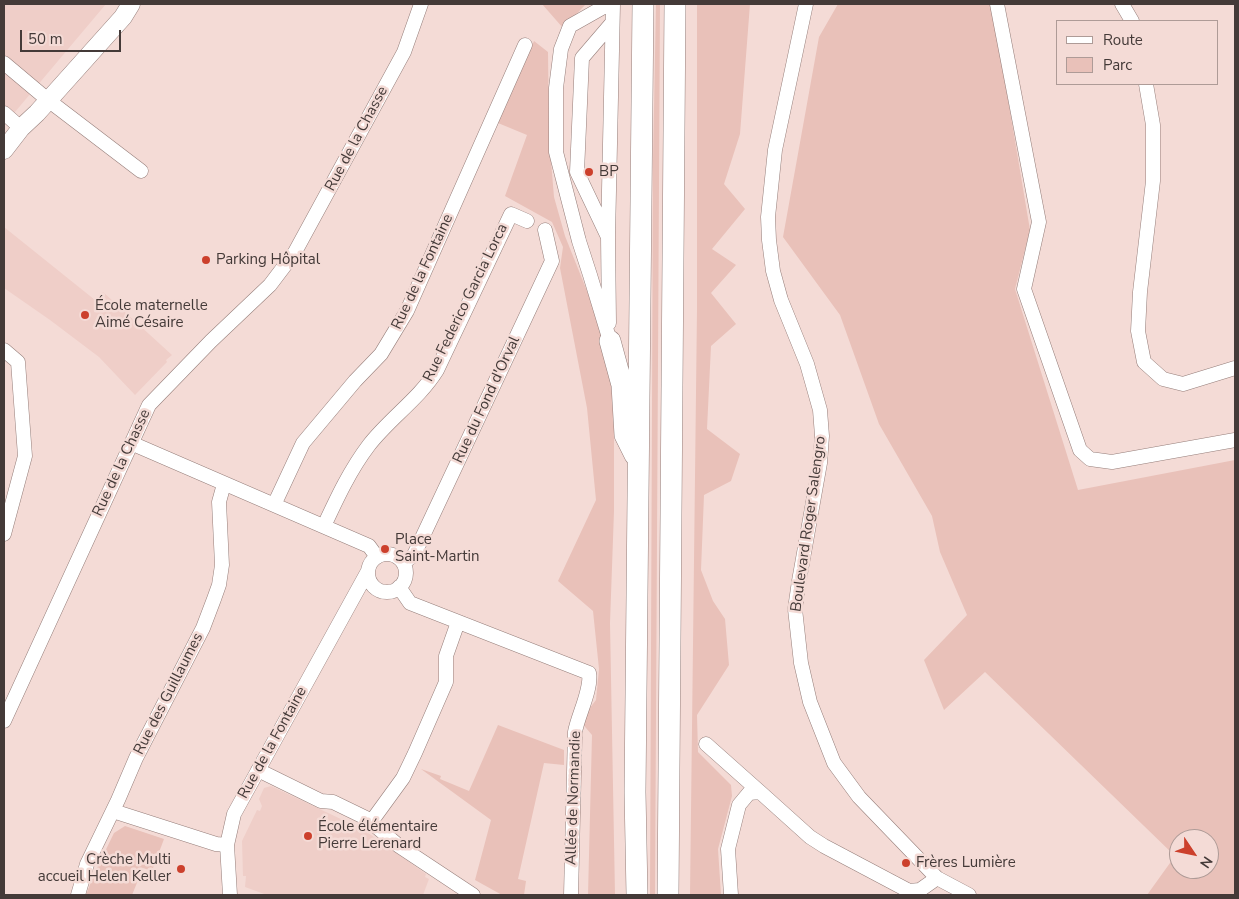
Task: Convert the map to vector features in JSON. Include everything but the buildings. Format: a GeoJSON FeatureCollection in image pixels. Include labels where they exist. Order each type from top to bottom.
{"type":"FeatureCollection","features":[{"type":"Feature","properties":{"kind":"highway"},"geometry":{"type":"LineString","coordinates":[[637,895],[635,792],[643,4]]}},
{"type":"Feature","properties":{"kind":"highway"},"geometry":{"type":"LineString","coordinates":[[668,895],[675,4]]}},
{"type":"Feature","properties":{"kind":"highway"},"geometry":{"type":"LineString","coordinates":[[610,342],[622,385],[625,435],[639,464]]}},
{"type":"Feature","properties":{"kind":"main road"},"geometry":{"type":"LineString","coordinates":[[4,150],[20,128],[37,113],[122,17],[131,4]]}},
{"type":"Feature","properties":{"kind":"street","name":"Rue de la Chasse"},"geometry":{"type":"LineString","coordinates":[[4,721],[149,404],[211,341],[270,286],[295,252],[404,52],[421,4]]}},
{"type":"Feature","properties":{"kind":"street"},"geometry":{"type":"LineString","coordinates":[[609,4],[570,26],[561,49],[556,88],[556,152],[578,241],[610,342]]}},
{"type":"Feature","properties":{"kind":"street"},"geometry":{"type":"LineString","coordinates":[[610,342],[608,237],[613,4]]}},
{"type":"Feature","properties":{"kind":"street","name":"Boulevard Roger Salengro"},"geometry":{"type":"LineString","coordinates":[[806,4],[774,157],[768,217],[772,271],[781,300],[810,372],[820,410],[822,436],[820,463],[798,581],[795,609],[801,663],[810,702],[834,763],[859,797],[937,878],[969,895]]}},
{"type":"Feature","properties":{"kind":"street","name":"Boulevard Roger Salengro"},"geometry":{"type":"LineString","coordinates":[[774,157],[782,154],[813,4]]}},
{"type":"Feature","properties":{"kind":"street"},"geometry":{"type":"LineString","coordinates":[[997,4],[1039,222],[1024,289],[1080,450],[1090,459],[1112,462],[1235,440]]}},
{"type":"Feature","properties":{"kind":"street"},"geometry":{"type":"LineString","coordinates":[[1122,4],[1131,20]]}},
{"type":"Feature","properties":{"kind":"street"},"geometry":{"type":"LineString","coordinates":[[608,237],[577,172],[582,58],[612,23]]}},
{"type":"Feature","properties":{"kind":"street","name":"Rue de la Fontaine"},"geometry":{"type":"LineString","coordinates":[[274,505],[303,443],[354,382],[381,354],[407,311],[526,45]]}},
{"type":"Feature","properties":{"kind":"street"},"geometry":{"type":"LineString","coordinates":[[5,67],[141,172]]}},
{"type":"Feature","properties":{"kind":"street"},"geometry":{"type":"LineString","coordinates":[[1146,85],[1153,124],[1153,171],[1148,234],[1140,292],[1138,331],[1144,362],[1163,379],[1183,384],[1235,368]]}},
{"type":"Feature","properties":{"kind":"street"},"geometry":{"type":"LineString","coordinates":[[4,113],[20,128]]}},
{"type":"Feature","properties":{"kind":"street","name":"Rue Federico Garcia Lorca"},"geometry":{"type":"LineString","coordinates":[[324,526],[339,492],[369,445],[418,395],[437,370],[511,214],[527,221]]}},
{"type":"Feature","properties":{"kind":"street","name":"Rue du Fond d'Orval"},"geometry":{"type":"LineString","coordinates":[[403,562],[414,555],[552,261],[545,230]]}},
{"type":"Feature","properties":{"kind":"street"},"geometry":{"type":"LineString","coordinates":[[4,350],[18,362],[25,456],[4,534]]}},
{"type":"Feature","properties":{"kind":"street"},"geometry":{"type":"LineString","coordinates":[[131,443],[369,546],[377,557]]}},
{"type":"Feature","properties":{"kind":"street","name":"Rue des Guillaumes"},"geometry":{"type":"LineString","coordinates":[[78,895],[87,864],[136,758],[203,628],[220,585],[222,565],[219,502],[224,484]]}},
{"type":"Feature","properties":{"kind":"street"},"geometry":{"type":"LineString","coordinates":[[383,554],[392,554],[403,562],[405,576],[399,587],[390,591],[376,588],[370,578],[371,563],[377,557],[383,554]]}},
{"type":"Feature","properties":{"kind":"street","name":"Rue de la Fontaine"},"geometry":{"type":"LineString","coordinates":[[230,895],[228,845],[234,814],[351,599],[370,578]]}},
{"type":"Feature","properties":{"kind":"street"},"geometry":{"type":"LineString","coordinates":[[371,822],[403,778],[446,682],[446,656],[458,622],[410,603],[399,587]]}},
{"type":"Feature","properties":{"kind":"street","name":"Allée de Normandie"},"geometry":{"type":"LineString","coordinates":[[458,622],[589,673],[590,680],[575,732],[571,895]]}},
{"type":"Feature","properties":{"kind":"street"},"geometry":{"type":"LineString","coordinates":[[706,744],[810,837],[824,846],[909,891],[920,890],[937,878]]}},
{"type":"Feature","properties":{"kind":"street"},"geometry":{"type":"LineString","coordinates":[[258,770],[321,801],[334,802],[371,822],[399,846],[473,895]]}},
{"type":"Feature","properties":{"kind":"street"},"geometry":{"type":"LineString","coordinates":[[731,895],[728,849],[739,805],[749,793],[760,792]]}},
{"type":"Feature","properties":{"kind":"street"},"geometry":{"type":"LineString","coordinates":[[113,811],[216,844],[228,845]]}},
{"type":"Feature","properties":{"kind":"shaded area"},"geometry":{"type":"Polygon","coordinates":[[[4,4],[106,4],[4,125],[4,4]]]}},
{"type":"Feature","properties":{"kind":"shaded area","name":"École maternelle Aimé Césaire"},"geometry":{"type":"Polygon","coordinates":[[[4,227],[95,300],[103,292],[172,355],[135,395],[99,357],[4,288],[4,227]]]}},
{"type":"Feature","properties":{"kind":"shaded area","name":"École élémentaire Pierre Lerenard"},"geometry":{"type":"Polygon","coordinates":[[[271,786],[364,830],[426,874],[425,877],[429,879],[423,895],[267,895],[245,887],[246,876],[243,876],[242,841],[257,810],[260,811],[262,806],[259,799],[264,788],[271,786]]]}},
{"type":"Feature","properties":{"kind":"green space"},"geometry":{"type":"Polygon","coordinates":[[[542,4],[586,4],[563,28],[542,4]]]}},
{"type":"Feature","properties":{"kind":"green space"},"geometry":{"type":"Polygon","coordinates":[[[656,4],[660,4],[655,895],[650,895],[653,162],[656,4]]]}},
{"type":"Feature","properties":{"kind":"green space"},"geometry":{"type":"Polygon","coordinates":[[[697,4],[750,4],[740,134],[724,184],[745,209],[712,249],[736,265],[711,293],[736,324],[711,346],[707,429],[740,454],[731,481],[704,495],[701,570],[713,601],[725,619],[729,665],[697,715],[698,752],[731,785],[732,796],[718,849],[721,895],[690,895],[697,309],[697,4]]]}},
{"type":"Feature","properties":{"kind":"green space"},"geometry":{"type":"Polygon","coordinates":[[[838,4],[992,4],[1030,230],[1015,289],[1078,490],[1235,460],[1235,895],[1147,895],[1169,864],[1169,879],[1219,879],[1219,829],[1169,829],[1169,850],[985,672],[944,710],[924,660],[967,615],[940,552],[932,516],[879,424],[840,315],[783,237],[819,37],[838,4]]]}},
{"type":"Feature","properties":{"kind":"green space"},"geometry":{"type":"Polygon","coordinates":[[[534,41],[548,52],[549,137],[554,197],[565,236],[607,341],[614,384],[614,511],[610,623],[615,895],[588,895],[592,735],[580,721],[596,700],[599,669],[593,611],[558,581],[596,500],[587,408],[560,268],[563,247],[552,222],[505,196],[527,135],[498,123],[534,41]]]}},
{"type":"Feature","properties":{"kind":"green space"},"geometry":{"type":"Polygon","coordinates":[[[498,725],[564,750],[564,765],[544,763],[518,879],[526,881],[524,895],[502,895],[475,880],[491,820],[421,769],[441,776],[440,779],[469,791],[498,725]]]}},
{"type":"Feature","properties":{"kind":"green space"},"geometry":{"type":"Polygon","coordinates":[[[125,826],[164,839],[152,871],[143,868],[132,895],[86,895],[114,833],[125,826]]]}},
{"type":"Feature","properties":{"kind":"place","name":"BP"},"geometry":{"type":"Point","coordinates":[589,172]}},
{"type":"Feature","properties":{"kind":"place","name":"Parking Hôpital"},"geometry":{"type":"Point","coordinates":[206,260]}},
{"type":"Feature","properties":{"kind":"place","name":"École maternelle Aimé Césaire"},"geometry":{"type":"Point","coordinates":[85,315]}},
{"type":"Feature","properties":{"kind":"place","name":"Place Saint-Martin"},"geometry":{"type":"Point","coordinates":[385,549]}},
{"type":"Feature","properties":{"kind":"place","name":"École élémentaire Pierre Lerenard"},"geometry":{"type":"Point","coordinates":[308,836]}},
{"type":"Feature","properties":{"kind":"place","name":"Frères Lumière"},"geometry":{"type":"Point","coordinates":[906,863]}},
{"type":"Feature","properties":{"kind":"place","name":"Crèche Multi accueil Helen Keller"},"geometry":{"type":"Point","coordinates":[181,869]}}]}
